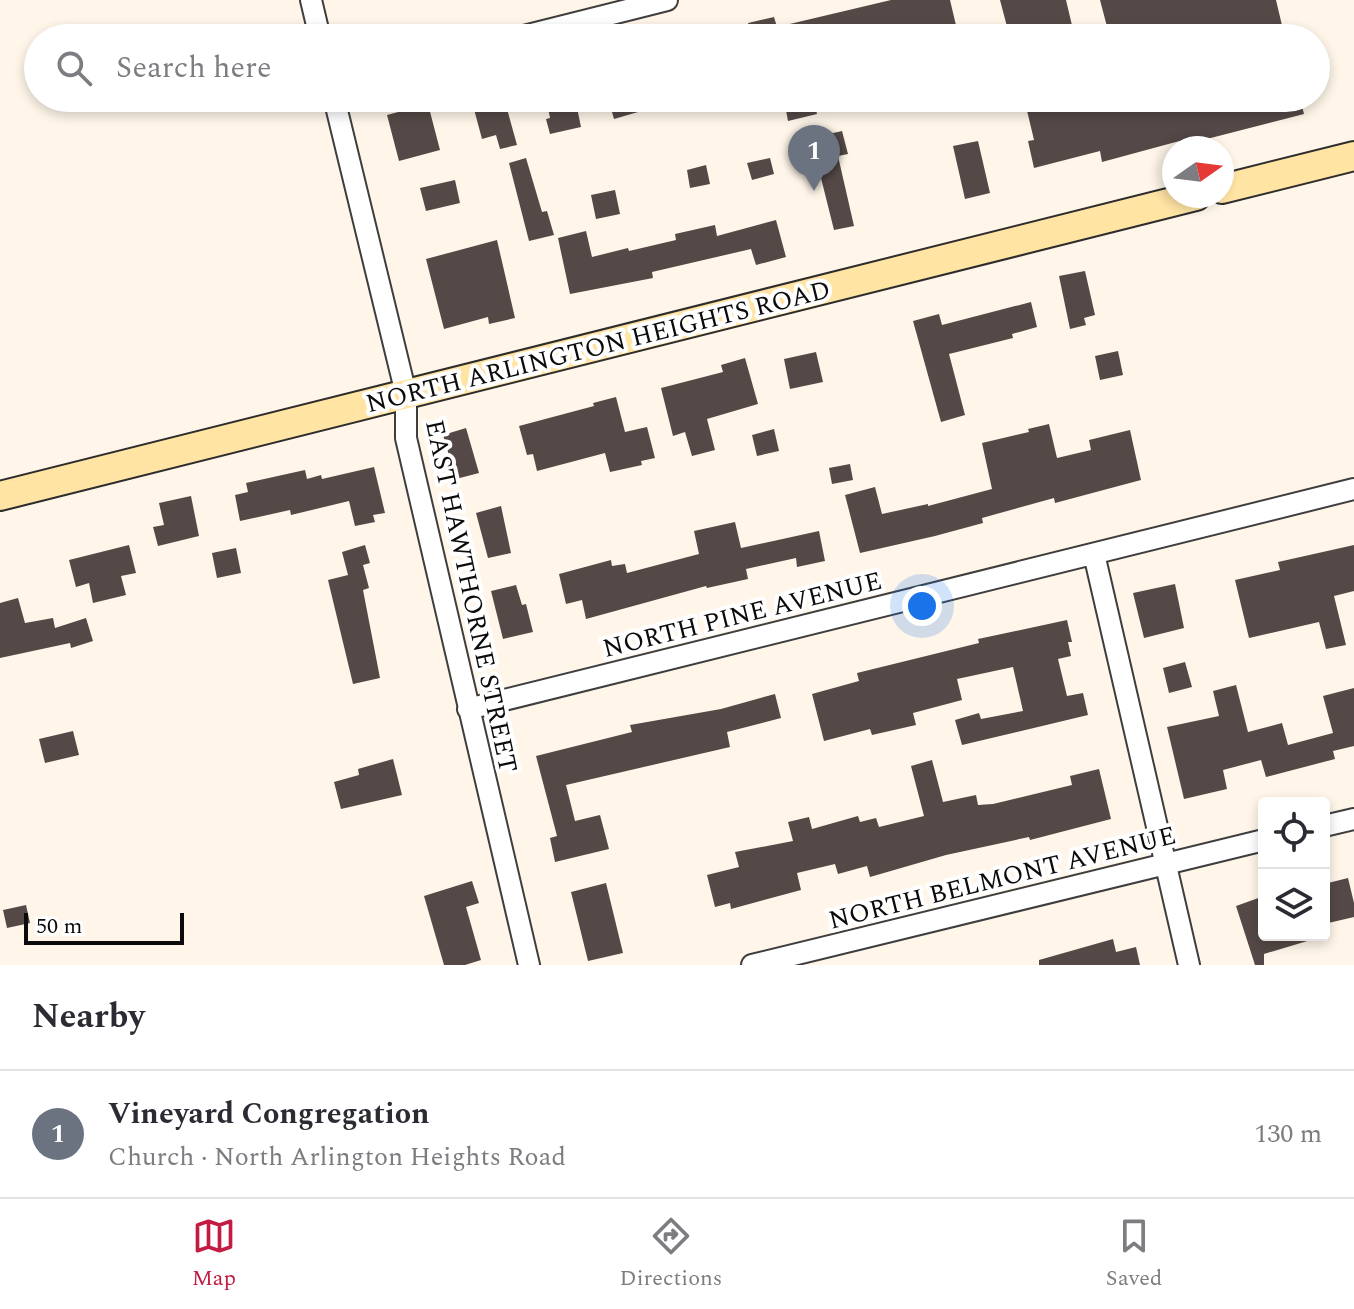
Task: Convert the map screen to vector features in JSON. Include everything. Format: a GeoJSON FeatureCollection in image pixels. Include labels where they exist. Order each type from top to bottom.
{"type":"FeatureCollection","features":[{"type":"Feature","properties":{"kind":"main road"},"geometry":{"type":"LineString","coordinates":[[1234,186],[1354,156]]}},
{"type":"Feature","properties":{"kind":"main road","name":"NORTH ARLINGTON HEIGHTS ROAD"},"geometry":{"type":"LineString","coordinates":[[0,496],[1162,205]]}},
{"type":"Feature","properties":{"kind":"street"},"geometry":{"type":"LineString","coordinates":[[311,0],[317,24]]}},
{"type":"Feature","properties":{"kind":"street"},"geometry":{"type":"LineString","coordinates":[[572,24],[667,0]]}},
{"type":"Feature","properties":{"kind":"street","name":"EAST HAWTHORNE STREET"},"geometry":{"type":"LineString","coordinates":[[337,112],[406,394],[406,438],[529,965]]}},
{"type":"Feature","properties":{"kind":"street","name":"NORTH PINE AVENUE"},"geometry":{"type":"LineString","coordinates":[[468,709],[1354,489]]}},
{"type":"Feature","properties":{"kind":"street"},"geometry":{"type":"LineString","coordinates":[[1094,554],[1189,965]]}},
{"type":"Feature","properties":{"kind":"street"},"geometry":{"type":"LineString","coordinates":[[1330,825],[1354,819]]}},
{"type":"Feature","properties":{"kind":"street","name":"NORTH BELMONT AVENUE"},"geometry":{"type":"LineString","coordinates":[[752,965],[1258,841]]}},
{"type":"Feature","properties":{"kind":"building"},"geometry":{"type":"Polygon","coordinates":[[[891,0],[950,0],[956,24],[790,24],[891,0]]]}},
{"type":"Feature","properties":{"kind":"building"},"geometry":{"type":"Polygon","coordinates":[[[1000,0],[1066,0],[1072,24],[1006,24],[1000,0]]]}},
{"type":"Feature","properties":{"kind":"building"},"geometry":{"type":"Polygon","coordinates":[[[1100,0],[1276,0],[1282,24],[1106,24],[1100,0]]]}},
{"type":"Feature","properties":{"kind":"building"},"geometry":{"type":"Polygon","coordinates":[[[774,17],[776,24],[748,23],[774,17]]]}},
{"type":"Feature","properties":{"kind":"building"},"geometry":{"type":"Polygon","coordinates":[[[430,112],[440,150],[399,161],[387,115],[430,112]]]}},
{"type":"Feature","properties":{"kind":"building"},"geometry":{"type":"Polygon","coordinates":[[[475,112],[508,112],[517,145],[500,149],[496,135],[482,139],[475,112]]]}},
{"type":"Feature","properties":{"kind":"building"},"geometry":{"type":"Polygon","coordinates":[[[549,112],[578,112],[581,127],[550,134],[546,119],[550,118],[549,112]]]}},
{"type":"Feature","properties":{"kind":"building"},"geometry":{"type":"Polygon","coordinates":[[[612,112],[638,112],[614,119],[612,112]]]}},
{"type":"Feature","properties":{"kind":"building"},"geometry":{"type":"Polygon","coordinates":[[[786,112],[816,112],[817,114],[788,121],[786,112]]]}},
{"type":"Feature","properties":{"kind":"building"},"geometry":{"type":"Polygon","coordinates":[[[1027,112],[1304,114],[1218,136],[1162,136],[1162,146],[1102,162],[1100,151],[1034,168],[1028,141],[1034,140],[1027,112]]]}},
{"type":"Feature","properties":{"kind":"building"},"geometry":{"type":"Polygon","coordinates":[[[842,131],[848,154],[838,156],[854,226],[834,230],[811,138],[842,131]]]}},
{"type":"Feature","properties":{"kind":"building"},"geometry":{"type":"Polygon","coordinates":[[[978,141],[990,193],[965,199],[953,146],[978,141]]]}},
{"type":"Feature","properties":{"kind":"building"},"geometry":{"type":"Polygon","coordinates":[[[526,158],[542,212],[547,211],[554,235],[529,241],[509,163],[526,158]]]}},
{"type":"Feature","properties":{"kind":"building"},"geometry":{"type":"Polygon","coordinates":[[[770,158],[774,174],[752,180],[747,163],[770,158]]]}},
{"type":"Feature","properties":{"kind":"building"},"geometry":{"type":"Polygon","coordinates":[[[706,165],[710,184],[690,188],[687,170],[706,165]]]}},
{"type":"Feature","properties":{"kind":"building"},"geometry":{"type":"Polygon","coordinates":[[[455,180],[460,203],[426,211],[420,188],[455,180]]]}},
{"type":"Feature","properties":{"kind":"building"},"geometry":{"type":"Polygon","coordinates":[[[615,190],[620,214],[596,219],[591,195],[615,190]]]}},
{"type":"Feature","properties":{"kind":"building"},"geometry":{"type":"Polygon","coordinates":[[[776,220],[786,257],[756,265],[751,249],[652,272],[653,278],[570,294],[558,238],[586,231],[592,257],[676,240],[675,234],[715,225],[717,236],[776,220]]]}},
{"type":"Feature","properties":{"kind":"building"},"geometry":{"type":"Polygon","coordinates":[[[497,240],[515,318],[489,324],[488,317],[444,329],[426,259],[497,240]]]}},
{"type":"Feature","properties":{"kind":"building"},"geometry":{"type":"Polygon","coordinates":[[[1085,271],[1095,315],[1084,318],[1086,325],[1070,329],[1059,276],[1085,271]]]}},
{"type":"Feature","properties":{"kind":"building"},"geometry":{"type":"Polygon","coordinates":[[[1031,302],[1037,327],[1012,334],[1013,338],[949,354],[965,415],[941,422],[913,321],[939,314],[942,325],[1031,302]]]}},
{"type":"Feature","properties":{"kind":"building"},"geometry":{"type":"Polygon","coordinates":[[[1118,351],[1123,375],[1100,380],[1095,356],[1118,351]]]}},
{"type":"Feature","properties":{"kind":"building"},"geometry":{"type":"Polygon","coordinates":[[[816,352],[823,382],[790,389],[784,359],[816,352]]]}},
{"type":"Feature","properties":{"kind":"building"},"geometry":{"type":"Polygon","coordinates":[[[745,358],[758,404],[707,419],[715,450],[692,456],[685,432],[673,436],[661,388],[723,372],[721,365],[745,358]]]}},
{"type":"Feature","properties":{"kind":"building"},"geometry":{"type":"Polygon","coordinates":[[[616,397],[625,432],[647,427],[655,458],[641,461],[642,465],[610,472],[605,453],[537,471],[533,454],[527,455],[519,426],[616,397]]]}},
{"type":"Feature","properties":{"kind":"building"},"geometry":{"type":"Polygon","coordinates":[[[1049,424],[1057,458],[1091,450],[1089,440],[1130,430],[1141,480],[1055,503],[1054,498],[982,518],[983,523],[860,553],[845,495],[875,487],[882,514],[992,489],[982,443],[1049,424]]]}},
{"type":"Feature","properties":{"kind":"building"},"geometry":{"type":"Polygon","coordinates":[[[466,428],[479,473],[456,479],[443,435],[466,428]]]}},
{"type":"Feature","properties":{"kind":"building"},"geometry":{"type":"Polygon","coordinates":[[[774,429],[779,451],[757,456],[752,435],[774,429]]]}},
{"type":"Feature","properties":{"kind":"building"},"geometry":{"type":"Polygon","coordinates":[[[850,464],[853,480],[832,484],[829,468],[850,464]]]}},
{"type":"Feature","properties":{"kind":"building"},"geometry":{"type":"Polygon","coordinates":[[[374,467],[385,513],[373,515],[375,522],[355,526],[349,501],[291,515],[290,510],[240,521],[235,495],[248,492],[246,483],[305,470],[307,479],[321,475],[322,479],[374,467]]]}},
{"type":"Feature","properties":{"kind":"building"},"geometry":{"type":"Polygon","coordinates":[[[191,496],[199,536],[158,546],[153,527],[164,525],[159,503],[191,496]]]}},
{"type":"Feature","properties":{"kind":"building"},"geometry":{"type":"Polygon","coordinates":[[[501,506],[511,553],[488,558],[476,513],[501,506]]]}},
{"type":"Feature","properties":{"kind":"building"},"geometry":{"type":"Polygon","coordinates":[[[735,522],[741,548],[819,531],[825,561],[797,567],[796,558],[746,569],[748,579],[706,586],[586,619],[582,600],[566,604],[559,574],[611,560],[612,566],[625,564],[627,573],[699,554],[694,531],[735,522]]]}},
{"type":"Feature","properties":{"kind":"building"},"geometry":{"type":"Polygon","coordinates":[[[129,545],[136,573],[121,576],[126,595],[93,603],[89,583],[76,587],[69,560],[129,545]]]}},
{"type":"Feature","properties":{"kind":"building"},"geometry":{"type":"Polygon","coordinates":[[[365,545],[370,563],[363,565],[369,588],[363,590],[380,678],[353,684],[328,580],[348,575],[342,552],[365,545]]]}},
{"type":"Feature","properties":{"kind":"building"},"geometry":{"type":"Polygon","coordinates":[[[1354,545],[1354,591],[1334,596],[1346,645],[1326,649],[1319,622],[1249,638],[1235,580],[1280,570],[1278,562],[1354,545]]]}},
{"type":"Feature","properties":{"kind":"building"},"geometry":{"type":"Polygon","coordinates":[[[236,548],[241,573],[217,578],[212,553],[236,548]]]}},
{"type":"Feature","properties":{"kind":"building"},"geometry":{"type":"Polygon","coordinates":[[[1175,584],[1184,628],[1144,638],[1133,593],[1175,584]]]}},
{"type":"Feature","properties":{"kind":"building"},"geometry":{"type":"Polygon","coordinates":[[[516,585],[522,605],[526,604],[533,632],[503,639],[491,591],[516,585]]]}},
{"type":"Feature","properties":{"kind":"building"},"geometry":{"type":"Polygon","coordinates":[[[18,598],[25,623],[53,618],[55,628],[86,618],[93,641],[71,648],[70,643],[0,658],[0,603],[18,598]]]}},
{"type":"Feature","properties":{"kind":"building"},"geometry":{"type":"Polygon","coordinates":[[[1067,620],[1072,642],[1068,642],[1071,656],[1058,659],[1067,696],[1083,693],[1088,715],[962,745],[955,720],[979,713],[981,719],[1023,711],[1013,667],[957,679],[962,700],[913,713],[916,725],[872,735],[870,729],[824,741],[812,694],[859,681],[857,673],[979,643],[978,639],[1067,620]]]}},
{"type":"Feature","properties":{"kind":"building"},"geometry":{"type":"Polygon","coordinates":[[[1185,662],[1192,687],[1169,693],[1163,668],[1185,662]]]}},
{"type":"Feature","properties":{"kind":"building"},"geometry":{"type":"Polygon","coordinates":[[[1236,685],[1248,732],[1282,723],[1288,745],[1333,733],[1323,696],[1354,688],[1354,746],[1333,751],[1335,759],[1266,777],[1261,760],[1223,770],[1227,789],[1184,799],[1167,727],[1219,716],[1213,691],[1236,685]]]}},
{"type":"Feature","properties":{"kind":"building"},"geometry":{"type":"Polygon","coordinates":[[[775,694],[781,718],[727,732],[730,747],[566,785],[575,821],[600,815],[609,849],[555,862],[550,838],[557,836],[536,756],[632,732],[630,725],[721,709],[775,694]]]}},
{"type":"Feature","properties":{"kind":"building"},"geometry":{"type":"Polygon","coordinates":[[[73,731],[79,755],[45,763],[39,739],[73,731]]]}},
{"type":"Feature","properties":{"kind":"building"},"geometry":{"type":"Polygon","coordinates":[[[393,759],[402,795],[341,809],[334,782],[359,775],[358,769],[393,759]]]}},
{"type":"Feature","properties":{"kind":"building"},"geometry":{"type":"Polygon","coordinates":[[[932,760],[943,802],[976,795],[978,805],[1072,785],[1070,776],[1099,769],[1111,819],[1030,840],[1029,837],[946,855],[870,877],[867,866],[838,874],[835,864],[797,873],[801,890],[731,909],[730,903],[715,907],[707,875],[739,867],[735,852],[793,841],[788,822],[809,817],[812,829],[858,816],[860,822],[876,818],[879,827],[924,816],[911,766],[932,760]]]}},
{"type":"Feature","properties":{"kind":"building"},"geometry":{"type":"Polygon","coordinates":[[[1348,878],[1354,917],[1330,923],[1330,882],[1348,878]]]}},
{"type":"Feature","properties":{"kind":"building"},"geometry":{"type":"Polygon","coordinates":[[[472,881],[479,903],[466,907],[481,960],[465,965],[444,965],[424,896],[472,881]]]}},
{"type":"Feature","properties":{"kind":"building"},"geometry":{"type":"Polygon","coordinates":[[[606,883],[623,953],[588,961],[571,892],[606,883]]]}},
{"type":"Feature","properties":{"kind":"building"},"geometry":{"type":"Polygon","coordinates":[[[1258,898],[1258,941],[1307,941],[1264,954],[1264,965],[1255,965],[1236,906],[1258,898]]]}},
{"type":"Feature","properties":{"kind":"building"},"geometry":{"type":"Polygon","coordinates":[[[26,905],[30,923],[7,928],[3,910],[26,905]]]}},
{"type":"Feature","properties":{"kind":"building"},"geometry":{"type":"Polygon","coordinates":[[[1113,939],[1116,952],[1136,947],[1140,965],[1039,965],[1039,960],[1113,939]]]}},
{"type":"Feature","properties":{"kind":"place","name":"Vineyard Congregation"},"geometry":{"type":"Point","coordinates":[814,191]}}]}
